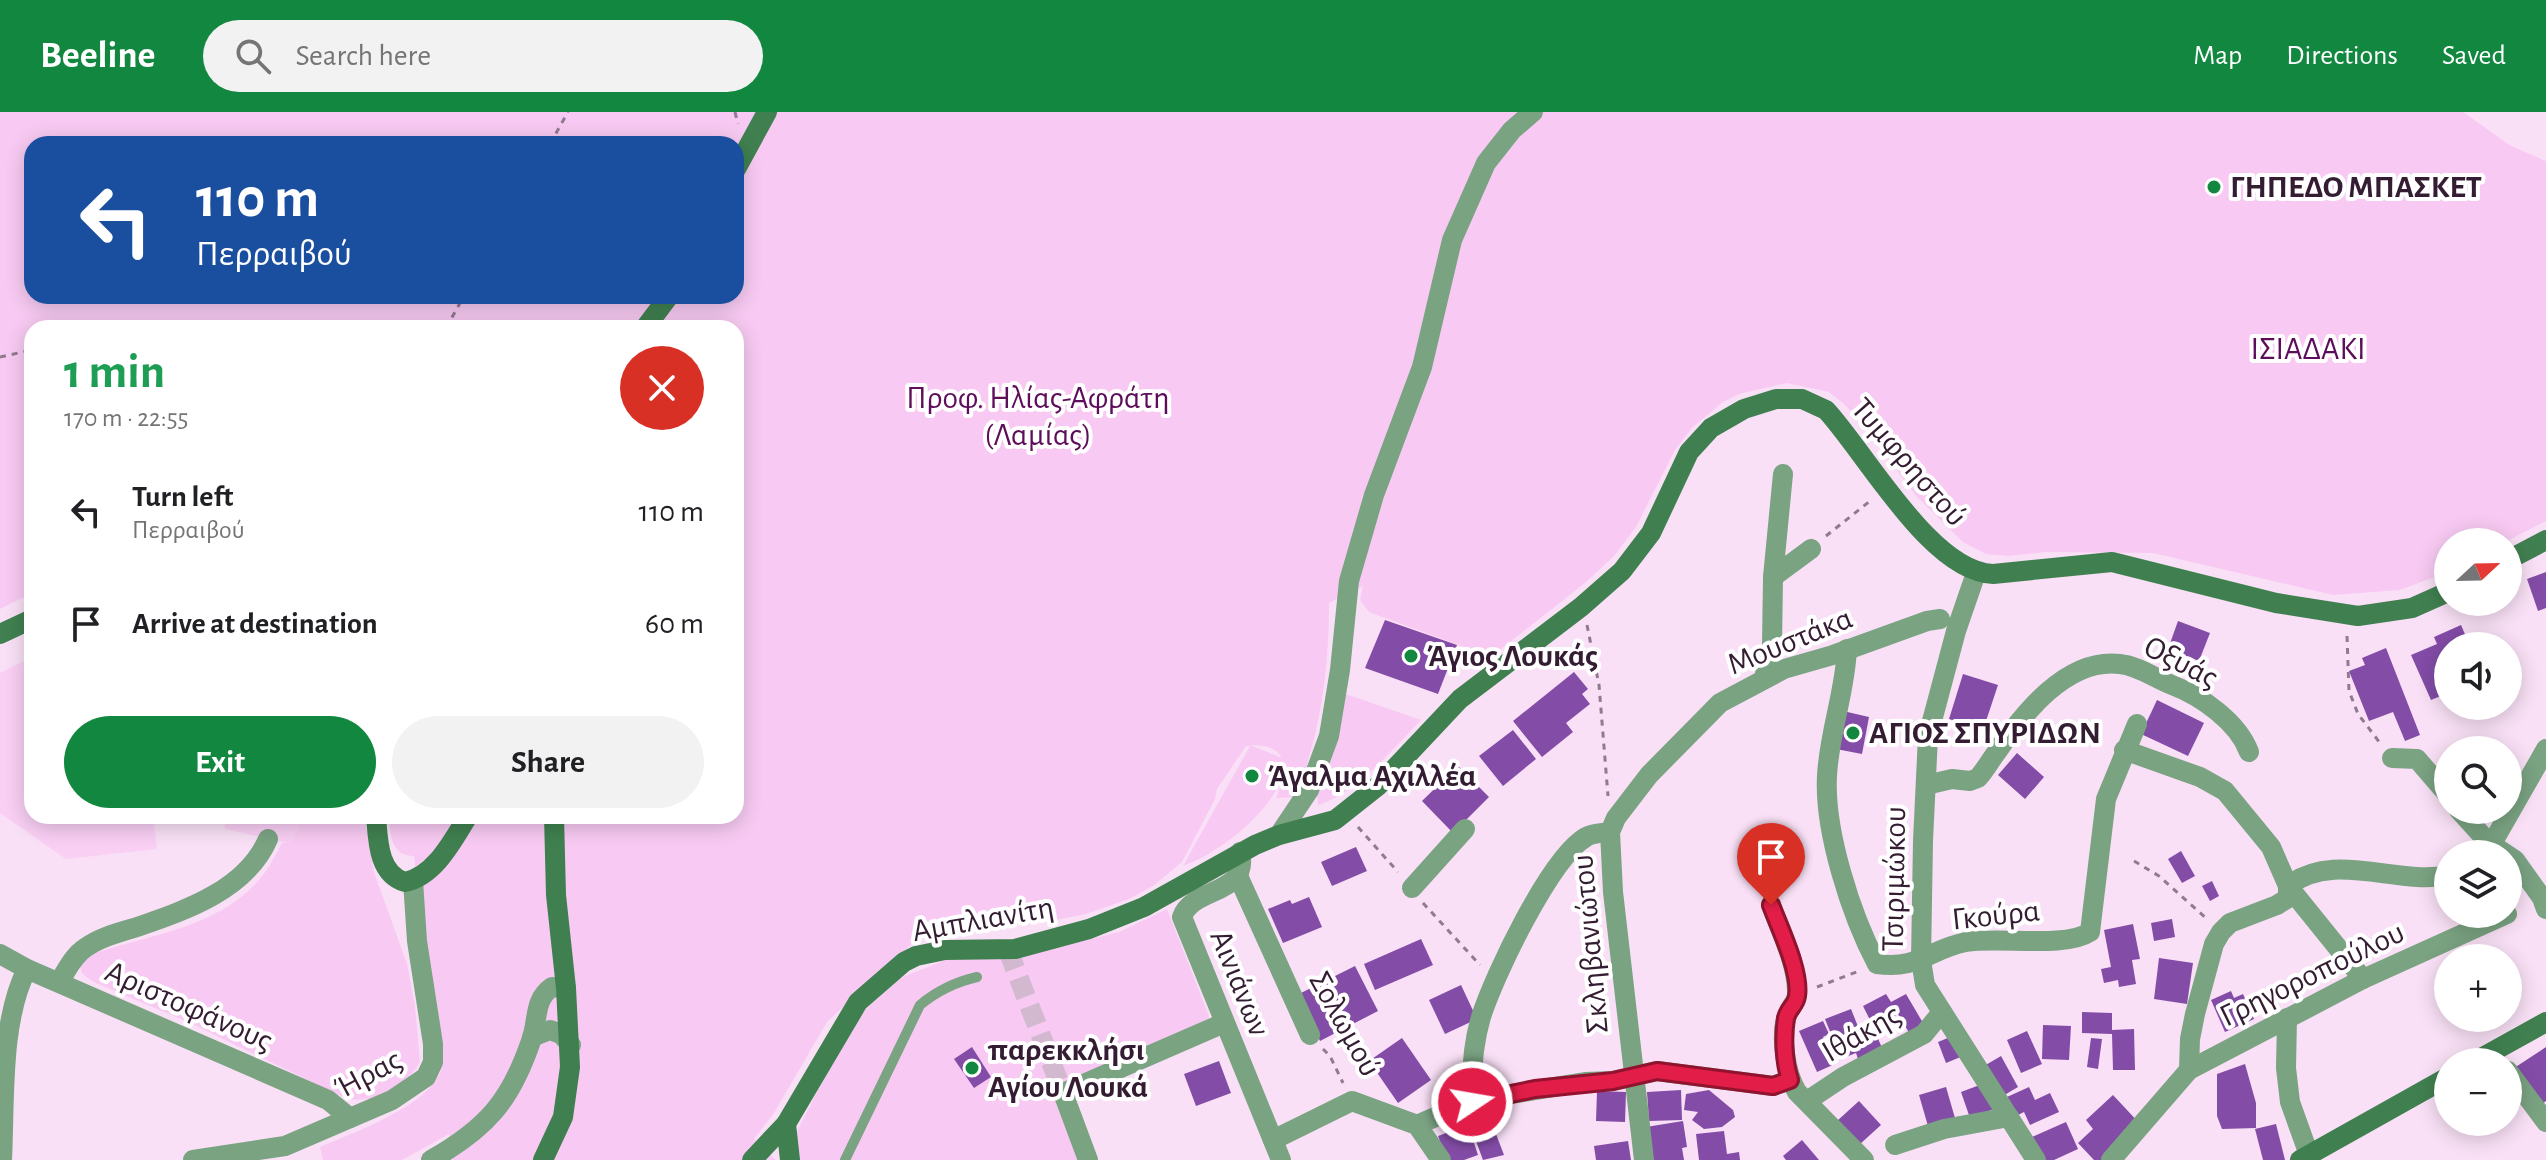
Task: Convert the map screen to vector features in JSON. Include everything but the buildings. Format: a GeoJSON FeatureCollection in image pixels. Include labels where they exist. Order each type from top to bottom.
{"type":"FeatureCollection","features":[{"type":"Feature","properties":{"kind":"street"},"geometry":{"type":"LineString","coordinates":[[744,154],[767,112]]}},
{"type":"Feature","properties":{"kind":"street"},"geometry":{"type":"LineString","coordinates":[[1279,835],[1309,790],[1329,736],[1340,670],[1349,581],[1374,495],[1422,367],[1452,240],[1486,163],[1512,130],[1533,112]]}},
{"type":"Feature","properties":{"kind":"street","name":"Τυμφρηστού"},"geometry":{"type":"LineString","coordinates":[[1248,848],[1279,835],[1335,820],[1366,797],[1460,699],[1581,607],[1622,571],[1642,548],[1689,452],[1719,422],[1754,405],[1794,398],[1819,406],[1847,434],[1885,488],[1940,547],[1976,573]]}},
{"type":"Feature","properties":{"kind":"street"},"geometry":{"type":"LineString","coordinates":[[1764,678],[1772,645],[1773,577],[1783,474]]}},
{"type":"Feature","properties":{"kind":"street"},"geometry":{"type":"LineString","coordinates":[[2522,553],[2546,540]]}},
{"type":"Feature","properties":{"kind":"street"},"geometry":{"type":"LineString","coordinates":[[1773,577],[1811,549]]}},
{"type":"Feature","properties":{"kind":"street"},"geometry":{"type":"LineString","coordinates":[[1976,573],[2112,562],[2276,603],[2346,615],[2394,612],[2434,598]]}},
{"type":"Feature","properties":{"kind":"street","name":"Τσιριμώκου"},"geometry":{"type":"LineString","coordinates":[[1976,573],[1956,631],[1931,724],[1926,785],[1921,960],[1925,985],[2036,1160]]}},
{"type":"Feature","properties":{"kind":"street","name":"Μουστάκα"},"geometry":{"type":"LineString","coordinates":[[1472,1102],[1471,1080],[1480,1019],[1509,953],[1560,864],[1587,836],[1613,825],[1649,775],[1720,703],[1784,669],[1940,619]]}},
{"type":"Feature","properties":{"kind":"street"},"geometry":{"type":"LineString","coordinates":[[0,634],[24,623]]}},
{"type":"Feature","properties":{"kind":"street"},"geometry":{"type":"LineString","coordinates":[[1847,649],[1845,682],[1827,773],[1827,795],[1830,822],[1855,915],[1877,964]]}},
{"type":"Feature","properties":{"kind":"street","name":"Οξυάς"},"geometry":{"type":"LineString","coordinates":[[1926,785],[1952,779],[1970,781],[1978,778],[2028,712],[2073,674],[2104,663],[2132,666],[2197,698],[2243,737],[2249,752]]}},
{"type":"Feature","properties":{"kind":"street"},"geometry":{"type":"LineString","coordinates":[[2137,724],[2124,750],[2200,777],[2225,791],[2271,847],[2288,886],[2363,979]]}},
{"type":"Feature","properties":{"kind":"street"},"geometry":{"type":"LineString","coordinates":[[2493,840],[2546,749]]}},
{"type":"Feature","properties":{"kind":"street","name":"Γκούρα"},"geometry":{"type":"LineString","coordinates":[[1877,964],[1896,967],[1966,942],[2079,937],[2090,932],[2106,799],[2124,750]]}},
{"type":"Feature","properties":{"kind":"street"},"geometry":{"type":"LineString","coordinates":[[2392,758],[2417,759],[2434,779]]}},
{"type":"Feature","properties":{"kind":"street"},"geometry":{"type":"LineString","coordinates":[[377,824],[381,853],[388,870],[401,881],[413,881],[434,864],[462,824]]}},
{"type":"Feature","properties":{"kind":"street"},"geometry":{"type":"LineString","coordinates":[[543,1160],[563,1117],[571,1045],[556,895],[554,824]]}},
{"type":"Feature","properties":{"kind":"street"},"geometry":{"type":"LineString","coordinates":[[2471,824],[2484,840]]}},
{"type":"Feature","properties":{"kind":"street","name":"Σκληβανιώτου"},"geometry":{"type":"LineString","coordinates":[[1613,825],[1613,892],[1644,1160]]}},
{"type":"Feature","properties":{"kind":"street"},"geometry":{"type":"LineString","coordinates":[[1412,888],[1465,829]]}},
{"type":"Feature","properties":{"kind":"street"},"geometry":{"type":"LineString","coordinates":[[59,982],[74,958],[94,942],[187,908],[219,892],[249,867],[268,839]]}},
{"type":"Feature","properties":{"kind":"street"},"geometry":{"type":"LineString","coordinates":[[1238,876],[1248,848]]}},
{"type":"Feature","properties":{"kind":"street","name":"Αμπλιανίτη"},"geometry":{"type":"LineString","coordinates":[[752,1160],[786,1124],[858,1002],[904,962],[945,950],[1015,949],[1089,929],[1144,907],[1248,848]]}},
{"type":"Feature","properties":{"kind":"street"},"geometry":{"type":"LineString","coordinates":[[2288,886],[2298,878],[2332,871],[2354,870],[2434,879]]}},
{"type":"Feature","properties":{"kind":"street"},"geometry":{"type":"LineString","coordinates":[[2522,870],[2545,901]]}},
{"type":"Feature","properties":{"kind":"street","name":"Αινιάνων"},"geometry":{"type":"LineString","coordinates":[[1238,876],[1189,906],[1182,917],[1281,1160]]}},
{"type":"Feature","properties":{"kind":"street","name":"Σολωμού"},"geometry":{"type":"LineString","coordinates":[[1238,876],[1310,1035]]}},
{"type":"Feature","properties":{"kind":"street","name":"Ήρας"},"geometry":{"type":"LineString","coordinates":[[193,1160],[277,1149],[404,1094],[420,1083],[431,1068],[433,1044],[417,941],[413,881]]}},
{"type":"Feature","properties":{"kind":"street"},"geometry":{"type":"LineString","coordinates":[[2111,1160],[2189,1070],[2195,1014],[2214,944],[2221,932],[2238,918],[2277,905],[2288,898],[2288,886]]}},
{"type":"Feature","properties":{"kind":"street","name":"Γρηγοροπούλου"},"geometry":{"type":"LineString","coordinates":[[2522,909],[2545,901]]}},
{"type":"Feature","properties":{"kind":"street"},"geometry":{"type":"LineString","coordinates":[[1771,905],[1796,976],[1798,994],[1787,1017],[1786,1027],[1786,1068],[1790,1080],[1797,1092],[1864,1160]]}},
{"type":"Feature","properties":{"kind":"street"},"geometry":{"type":"LineString","coordinates":[[2463,928],[2465,934]]}},
{"type":"Feature","properties":{"kind":"street","name":"Γρηγοροπούλου"},"geometry":{"type":"LineString","coordinates":[[2189,1070],[2363,979],[2478,928]]}},
{"type":"Feature","properties":{"kind":"street","name":"Αριστοφάνους"},"geometry":{"type":"LineString","coordinates":[[0,954],[27,969],[328,1100],[350,1118]]}},
{"type":"Feature","properties":{"kind":"street"},"geometry":{"type":"LineString","coordinates":[[2,1160],[10,1025],[15,995],[27,969]]}},
{"type":"Feature","properties":{"kind":"street"},"geometry":{"type":"LineString","coordinates":[[431,1160],[471,1136],[490,1119],[532,1037],[541,997],[552,987],[566,988]]}},
{"type":"Feature","properties":{"kind":"street","name":"Ιθάκης"},"geometry":{"type":"LineString","coordinates":[[1807,1101],[1843,1077],[1924,1034],[1942,1012]]}},
{"type":"Feature","properties":{"kind":"street"},"geometry":{"type":"LineString","coordinates":[[2287,1018],[2286,1068],[2290,1102],[2304,1157],[2434,1085]]}},
{"type":"Feature","properties":{"kind":"street"},"geometry":{"type":"LineString","coordinates":[[2509,1048],[2546,1022]]}},
{"type":"Feature","properties":{"kind":"street"},"geometry":{"type":"LineString","coordinates":[[1088,1160],[1063,1093],[1224,1023]]}},
{"type":"Feature","properties":{"kind":"street"},"geometry":{"type":"LineString","coordinates":[[532,1037],[550,1030],[561,1034],[571,1045]]}},
{"type":"Feature","properties":{"kind":"street"},"geometry":{"type":"LineString","coordinates":[[1441,1160],[1417,1125],[1472,1102],[1535,1089],[1669,1072],[1773,1086],[1790,1080]]}},
{"type":"Feature","properties":{"kind":"street"},"geometry":{"type":"LineString","coordinates":[[2522,1090],[2546,1122]]}},
{"type":"Feature","properties":{"kind":"street"},"geometry":{"type":"LineString","coordinates":[[1273,1140],[1352,1101]]}},
{"type":"Feature","properties":{"kind":"street","name":"Σολωμού"},"geometry":{"type":"LineString","coordinates":[[1352,1101],[1417,1125]]}},
{"type":"Feature","properties":{"kind":"street"},"geometry":{"type":"LineString","coordinates":[[1895,1145],[1944,1129],[2009,1117]]}},
{"type":"Feature","properties":{"kind":"street"},"geometry":{"type":"LineString","coordinates":[[786,1124],[790,1160]]}},
{"type":"Feature","properties":{"kind":"lane"},"geometry":{"type":"LineString","coordinates":[[845,1160],[920,1005],[930,996],[960,981],[977,977]]}},
{"type":"Feature","properties":{"kind":"path"},"geometry":{"type":"LineString","coordinates":[[554,136],[568,112]]}},
{"type":"Feature","properties":{"kind":"path"},"geometry":{"type":"LineString","coordinates":[[0,357],[24,352]]}},
{"type":"Feature","properties":{"kind":"path"},"geometry":{"type":"LineString","coordinates":[[1811,549],[1885,488]]}},
{"type":"Feature","properties":{"kind":"path"},"geometry":{"type":"LineString","coordinates":[[1581,607],[1593,645],[1607,795],[1613,825]]}},
{"type":"Feature","properties":{"kind":"path"},"geometry":{"type":"LineString","coordinates":[[2346,615],[2349,691],[2358,714],[2392,758]]}},
{"type":"Feature","properties":{"kind":"path"},"geometry":{"type":"LineString","coordinates":[[2134,861],[2159,876],[2221,932]]}},
{"type":"Feature","properties":{"kind":"path"},"geometry":{"type":"LineString","coordinates":[[1798,994],[1877,964]]}},
{"type":"Feature","properties":{"kind":"path","name":"Σολωμού"},"geometry":{"type":"LineString","coordinates":[[1310,1035],[1330,1056],[1352,1101]]}},
{"type":"Feature","properties":{"kind":"shaded area"},"geometry":{"type":"Polygon","coordinates":[[[24,661],[24,824],[154,824],[157,849],[66,859],[0,813],[0,673],[24,661]]]}},
{"type":"Feature","properties":{"kind":"shaded area"},"geometry":{"type":"Polygon","coordinates":[[[225,824],[300,824],[292,844],[225,829],[225,824]]]}},
{"type":"Feature","properties":{"kind":"green space","name":"Προφ. Ηλίας-Αφράτη (Λαμίας)"},"geometry":{"type":"Polygon","coordinates":[[[0,112],[2463,112],[2511,146],[2546,161],[2546,521],[2522,533],[2522,528],[2434,528],[2434,577],[2400,590],[2333,595],[2153,553],[1986,554],[1963,542],[1916,496],[1856,416],[1829,392],[1787,383],[1739,394],[1723,402],[1692,428],[1675,450],[1636,527],[1614,556],[1585,583],[1491,657],[1369,612],[1360,600],[1363,586],[1329,603],[1322,700],[1304,778],[1294,797],[1276,798],[1283,777],[1282,759],[1279,784],[1251,822],[1224,844],[1183,866],[1250,746],[1246,746],[1217,789],[1215,799],[1182,862],[1153,886],[1129,899],[1086,914],[1046,922],[926,931],[827,1022],[774,1113],[754,1139],[776,1160],[453,1160],[449,1134],[402,1160],[323,1160],[320,1147],[406,1107],[421,1096],[441,1070],[414,856],[396,848],[390,824],[744,824],[744,320],[24,320],[24,597],[0,609],[0,112]],[[1250,745],[1281,758],[1273,749],[1263,746],[1250,745]]]}},
{"type":"Feature","properties":{"kind":"green space"},"geometry":{"type":"Polygon","coordinates":[[[1346,694],[1421,720],[1360,781],[1332,800],[1318,805],[1317,795],[1346,694]]]}},
{"type":"Feature","properties":{"kind":"green space"},"geometry":{"type":"Polygon","coordinates":[[[300,824],[365,824],[374,872],[407,964],[415,1006],[420,1062],[400,1084],[380,1095],[360,1100],[332,1092],[188,1022],[96,983],[81,970],[80,962],[89,955],[185,926],[230,905],[266,871],[282,843],[292,843],[300,824]]]}},
{"type":"Feature","properties":{"kind":"green space"},"geometry":{"type":"Polygon","coordinates":[[[1167,909],[1209,1016],[1208,1024],[1051,1090],[1078,1160],[793,1160],[797,1131],[854,1020],[900,978],[946,960],[1019,957],[1119,932],[1167,909]]]}},
{"type":"Feature","properties":{"kind":"tunnel"},"geometry":{"type":"LineString","coordinates":[[1008,950],[1063,1093]]}},
{"type":"Feature","properties":{"kind":"place","name":"ΓΗΠΕΔΟ ΜΠΑΣΚΕΤ"},"geometry":{"type":"Point","coordinates":[2214,187]}},
{"type":"Feature","properties":{"kind":"place","name":"Άγιος Λουκάς"},"geometry":{"type":"Point","coordinates":[1411,656]}},
{"type":"Feature","properties":{"kind":"place","name":"ΑΓΙΟΣ ΣΠΥΡΙΔΩΝ"},"geometry":{"type":"Point","coordinates":[1853,733]}},
{"type":"Feature","properties":{"kind":"place","name":"Άγαλμα Αχιλλέα"},"geometry":{"type":"Point","coordinates":[1252,776]}},
{"type":"Feature","properties":{"kind":"place","name":"παρεκκλήσι Αγίου Λουκά"},"geometry":{"type":"Point","coordinates":[972,1068]}},
{"type":"Feature","properties":{"kind":"route"},"geometry":{"type":"LineString","coordinates":[[1472,1102],[1535,1089],[1613,1081],[1657,1071],[1773,1086],[1790,1080],[1786,1068],[1786,1027],[1789,1011],[1798,994],[1796,976],[1771,905]]}},
{"type":"Feature","properties":{"kind":"park label","name":"ΙΣΙΑΔΑΚΙ"},"geometry":{"type":"Point","coordinates":[2308,349]}}]}
